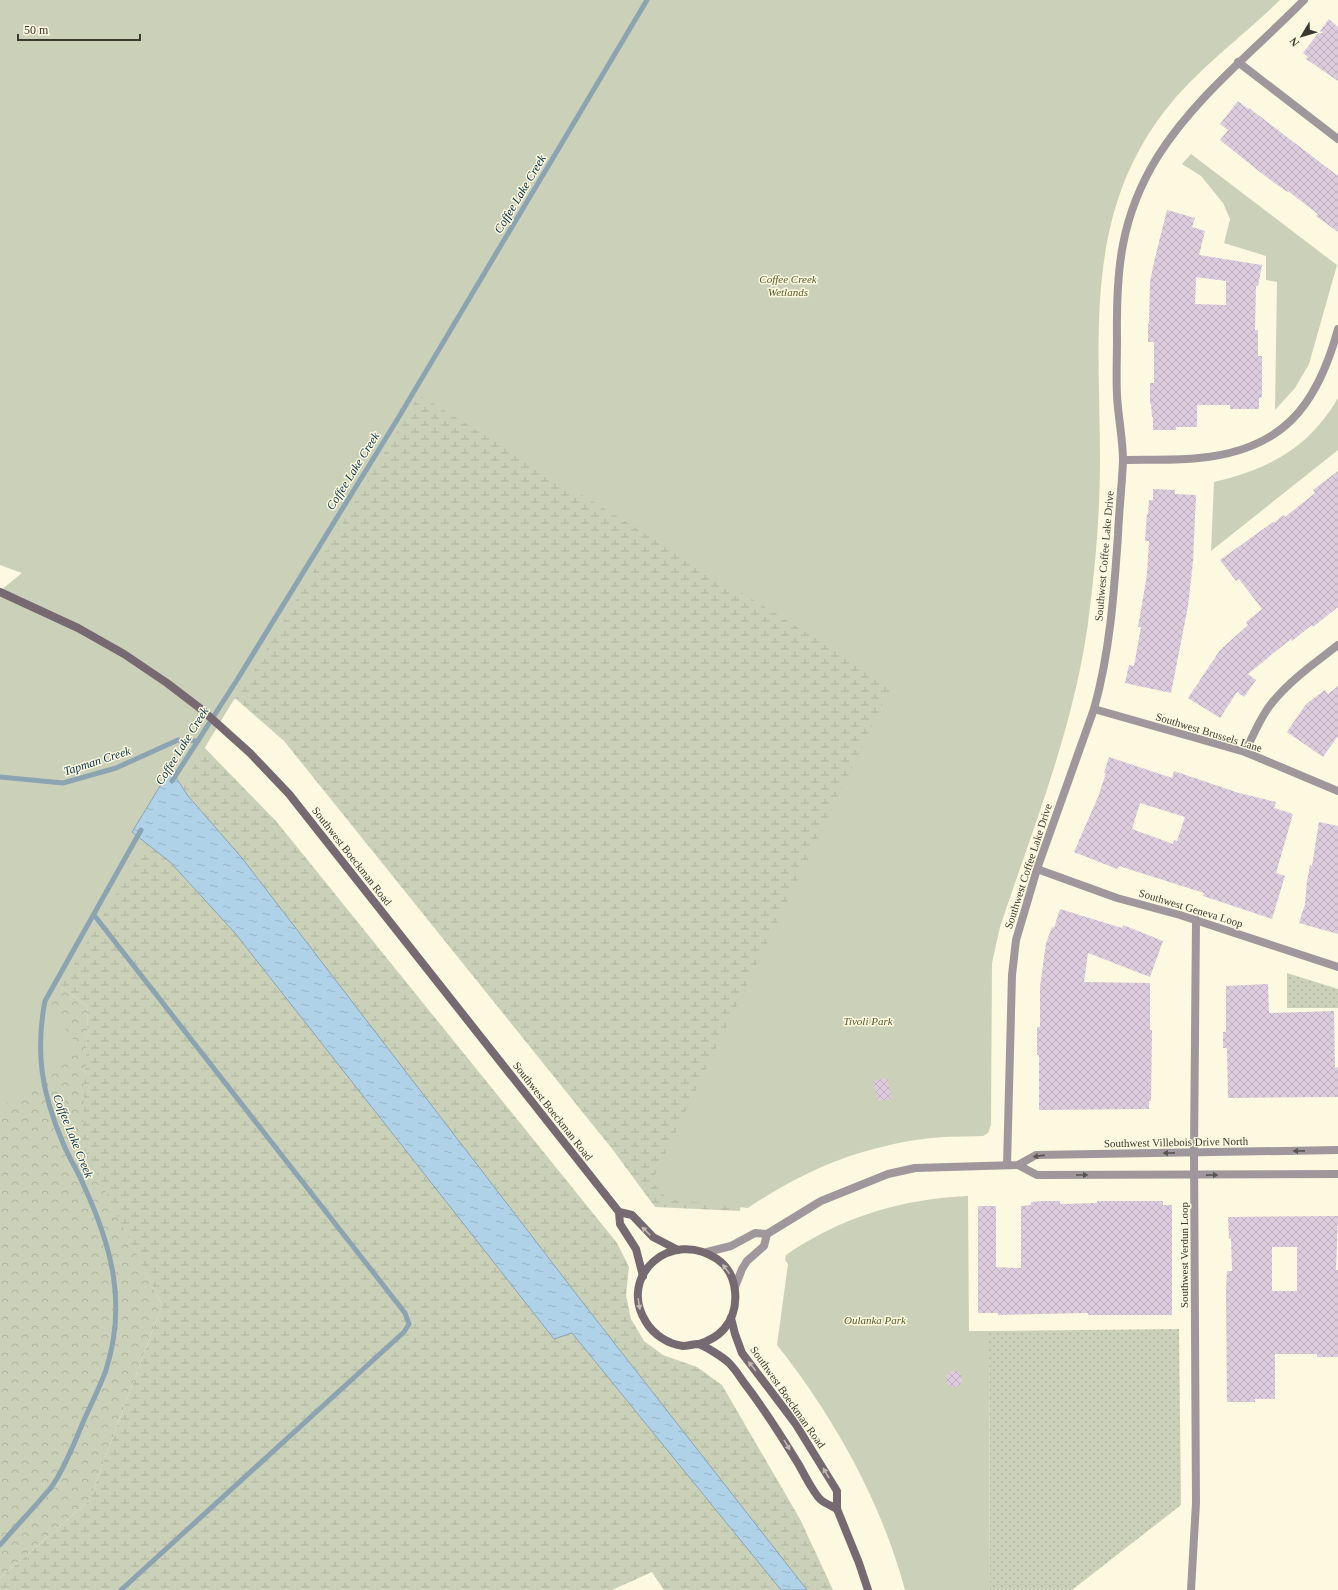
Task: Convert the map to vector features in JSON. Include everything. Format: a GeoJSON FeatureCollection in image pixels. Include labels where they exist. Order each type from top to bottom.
{"type":"FeatureCollection","features":[{"type":"Feature","properties":{"kind":"main road","name":"Southwest Boeckman Road"},"geometry":{"type":"LineString","coordinates":[[0,592],[47,613],[124,654],[167,683],[201,709],[261,764],[289,794],[619,1212],[620,1224],[636,1249],[643,1276]]}},
{"type":"Feature","properties":{"kind":"main road","name":"Southwest Boeckman Road"},"geometry":{"type":"LineString","coordinates":[[619,1212],[632,1215],[652,1237],[676,1249]]}},
{"type":"Feature","properties":{"kind":"main road","name":"Southwest Boeckman Road"},"geometry":{"type":"LineString","coordinates":[[676,1249],[694,1249],[707,1252],[719,1260],[727,1269],[735,1287],[735,1303],[731,1318],[725,1328],[717,1336],[699,1344],[683,1346],[669,1342],[654,1333],[646,1324],[642,1315],[638,1297],[643,1276],[658,1257],[676,1249]]}},
{"type":"Feature","properties":{"kind":"main road","name":"Southwest Boeckman Road"},"geometry":{"type":"LineString","coordinates":[[731,1318],[742,1353],[796,1423],[837,1491],[838,1509],[868,1590]]}},
{"type":"Feature","properties":{"kind":"main road"},"geometry":{"type":"LineString","coordinates":[[699,1344],[729,1363],[782,1436],[821,1500],[838,1509]]}},
{"type":"Feature","properties":{"kind":"street","name":"Southwest Coffee Lake Drive"},"geometry":{"type":"LineString","coordinates":[[1007,1166],[1012,968],[1016,940],[1037,869],[1094,709],[1100,684],[1114,602],[1123,460],[1117,393],[1117,288],[1119,261],[1129,217],[1146,178],[1166,145],[1206,96],[1238,62],[1304,0]]}},
{"type":"Feature","properties":{"kind":"street"},"geometry":{"type":"LineString","coordinates":[[1238,62],[1338,139]]}},
{"type":"Feature","properties":{"kind":"street"},"geometry":{"type":"LineString","coordinates":[[1123,460],[1198,458],[1250,447],[1269,438],[1288,424],[1306,405],[1318,386],[1338,329]]}},
{"type":"Feature","properties":{"kind":"street"},"geometry":{"type":"LineString","coordinates":[[1245,752],[1262,718],[1281,693],[1295,679],[1338,645]]}},
{"type":"Feature","properties":{"kind":"street","name":"Southwest Brussels Lane"},"geometry":{"type":"LineString","coordinates":[[1094,709],[1245,752],[1338,790]]}},
{"type":"Feature","properties":{"kind":"street","name":"Southwest Geneva Loop"},"geometry":{"type":"LineString","coordinates":[[1037,869],[1117,898],[1196,920],[1338,967]]}},
{"type":"Feature","properties":{"kind":"street","name":"Southwest Verdun Loop"},"geometry":{"type":"LineString","coordinates":[[1191,1590],[1196,1502],[1194,1153],[1196,920]]}},
{"type":"Feature","properties":{"kind":"street","name":"Southwest Villebois Drive North"},"geometry":{"type":"LineString","coordinates":[[707,1252],[732,1246],[755,1233],[767,1234],[821,1202],[888,1174],[915,1168],[1018,1165],[1036,1155],[1338,1150]]}},
{"type":"Feature","properties":{"kind":"street"},"geometry":{"type":"LineString","coordinates":[[1018,1165],[1037,1175],[1338,1174]]}},
{"type":"Feature","properties":{"kind":"street"},"geometry":{"type":"LineString","coordinates":[[735,1287],[747,1261],[764,1246],[767,1234]]}},
{"type":"Feature","properties":{"kind":"green space","name":"Coffee Creek Wetlands"},"geometry":{"type":"Polygon","coordinates":[[[0,0],[1188,0],[741,1203],[740,1211],[655,1207],[613,1150],[284,741],[151,625],[0,0]]]}},
{"type":"Feature","properties":{"kind":"green space","name":"Coffee Creek Wetlands"},"geometry":{"type":"Polygon","coordinates":[[[0,0],[1280,0],[1200,72],[1171,103],[1158,120],[1134,160],[1118,200],[1107,242],[1101,284],[1099,328],[1099,498],[1096,553],[1090,607],[1076,689],[1054,769],[1000,927],[992,963],[991,1125],[988,1133],[983,1136],[937,1137],[881,1147],[858,1153],[835,1161],[791,1182],[748,1208],[667,1199],[652,1181],[892,685],[419,395],[241,692],[233,701],[48,1007],[80,1047],[0,1109],[0,591],[22,573],[0,565],[0,0]]]}},
{"type":"Feature","properties":{"kind":"green space"},"geometry":{"type":"Polygon","coordinates":[[[1191,154],[1337,265],[1309,364],[1295,388],[1275,410],[1277,282],[1266,280],[1266,256],[1224,243],[1230,219],[1223,203],[1201,176],[1182,164],[1191,154]]]}},
{"type":"Feature","properties":{"kind":"green space"},"geometry":{"type":"Polygon","coordinates":[[[1338,398],[1338,450],[1211,551],[1214,482],[1234,477],[1270,463],[1286,454],[1301,443],[1314,430],[1327,415],[1338,398]]]}},
{"type":"Feature","properties":{"kind":"green space"},"geometry":{"type":"Polygon","coordinates":[[[198,741],[276,821],[617,1243],[629,1267],[626,1295],[631,1319],[644,1341],[663,1355],[697,1367],[722,1385],[800,1519],[833,1590],[664,1590],[652,1572],[612,1590],[0,1590],[0,1578],[89,1501],[162,1305],[82,1145],[88,1007],[0,943],[198,741]]]}},
{"type":"Feature","properties":{"kind":"green space"},"geometry":{"type":"Polygon","coordinates":[[[0,943],[88,1007],[83,1145],[162,1305],[89,1501],[0,1578],[0,943]]]}},
{"type":"Feature","properties":{"kind":"green space"},"geometry":{"type":"Polygon","coordinates":[[[1287,973],[1338,989],[1338,1008],[1287,1008],[1287,973]]]}},
{"type":"Feature","properties":{"kind":"green space","name":"Oulanka Park"},"geometry":{"type":"Polygon","coordinates":[[[968,1196],[969,1331],[989,1331],[990,1590],[905,1590],[883,1524],[853,1461],[818,1401],[777,1345],[788,1264],[785,1260],[786,1255],[828,1230],[872,1212],[919,1201],[968,1196]]]}},
{"type":"Feature","properties":{"kind":"green space"},"geometry":{"type":"Polygon","coordinates":[[[1179,1329],[1181,1505],[1072,1590],[990,1590],[989,1331],[1179,1329]]]}},
{"type":"Feature","properties":{"kind":"water"},"geometry":{"type":"Polygon","coordinates":[[[168,773],[175,776],[188,796],[242,858],[587,1308],[807,1590],[781,1590],[572,1333],[554,1339],[235,933],[170,862],[132,832],[168,773]]]}},
{"type":"Feature","properties":{"kind":"building"},"geometry":{"type":"Polygon","coordinates":[[[1329,19],[1338,27],[1338,81],[1306,59],[1308,57],[1303,53],[1329,19]]]}},
{"type":"Feature","properties":{"kind":"building"},"geometry":{"type":"Polygon","coordinates":[[[1238,101],[1338,176],[1338,232],[1316,216],[1318,214],[1260,172],[1220,140],[1228,130],[1220,124],[1238,101]]]}},
{"type":"Feature","properties":{"kind":"building"},"geometry":{"type":"Polygon","coordinates":[[[1167,210],[1195,218],[1192,227],[1205,231],[1199,255],[1262,265],[1258,286],[1256,286],[1255,330],[1258,330],[1258,356],[1262,356],[1262,397],[1259,398],[1259,409],[1230,409],[1230,405],[1197,405],[1197,427],[1176,427],[1176,430],[1153,430],[1153,417],[1150,404],[1150,383],[1154,383],[1154,342],[1148,342],[1148,324],[1150,282],[1167,210]],[[1196,277],[1195,304],[1226,305],[1226,281],[1196,277]]]}},
{"type":"Feature","properties":{"kind":"building"},"geometry":{"type":"Polygon","coordinates":[[[1338,471],[1338,607],[1313,627],[1312,625],[1292,641],[1291,639],[1248,674],[1256,680],[1244,697],[1237,692],[1220,718],[1188,698],[1220,650],[1248,625],[1246,622],[1262,609],[1239,579],[1236,581],[1220,560],[1273,522],[1274,523],[1283,515],[1285,517],[1315,493],[1313,490],[1338,471]]]}},
{"type":"Feature","properties":{"kind":"building"},"geometry":{"type":"Polygon","coordinates":[[[1153,489],[1175,490],[1175,494],[1196,495],[1193,562],[1188,606],[1171,693],[1125,683],[1129,665],[1134,666],[1141,627],[1138,627],[1147,575],[1149,541],[1145,541],[1147,514],[1149,500],[1153,500],[1153,489]]]}},
{"type":"Feature","properties":{"kind":"building"},"geometry":{"type":"Polygon","coordinates":[[[1338,686],[1338,736],[1323,757],[1287,732],[1306,704],[1325,690],[1328,694],[1338,686]]]}},
{"type":"Feature","properties":{"kind":"building"},"geometry":{"type":"Polygon","coordinates":[[[1109,757],[1172,778],[1174,771],[1239,793],[1276,802],[1274,808],[1293,814],[1276,873],[1285,876],[1272,919],[1203,896],[1204,893],[1119,866],[1117,869],[1074,852],[1098,797],[1106,773],[1104,773],[1109,757]],[[1140,803],[1132,829],[1173,844],[1174,840],[1177,841],[1185,817],[1140,803]]]}},
{"type":"Feature","properties":{"kind":"building"},"geometry":{"type":"Polygon","coordinates":[[[1319,822],[1338,826],[1338,934],[1299,923],[1305,904],[1307,881],[1310,865],[1312,866],[1319,822]]]}},
{"type":"Feature","properties":{"kind":"building"},"geometry":{"type":"Polygon","coordinates":[[[1060,909],[1122,928],[1123,925],[1163,941],[1150,977],[1088,953],[1084,982],[1150,983],[1150,1030],[1152,1030],[1151,1101],[1149,1101],[1149,1109],[1039,1110],[1039,1055],[1037,1055],[1037,1027],[1040,1027],[1040,987],[1046,943],[1052,927],[1054,928],[1060,909]]]}},
{"type":"Feature","properties":{"kind":"building"},"geometry":{"type":"Polygon","coordinates":[[[1268,984],[1269,1013],[1334,1011],[1335,1068],[1338,1067],[1338,1097],[1228,1098],[1227,1048],[1223,1048],[1223,1032],[1226,1032],[1226,986],[1268,984]]]}},
{"type":"Feature","properties":{"kind":"building"},"geometry":{"type":"Polygon","coordinates":[[[887,1078],[892,1099],[878,1101],[873,1081],[887,1078]]]}},
{"type":"Feature","properties":{"kind":"building"},"geometry":{"type":"Polygon","coordinates":[[[1060,1201],[1060,1204],[1097,1203],[1097,1201],[1163,1201],[1163,1205],[1172,1205],[1172,1315],[1088,1315],[1088,1313],[998,1315],[998,1313],[978,1313],[978,1206],[996,1206],[996,1267],[1021,1268],[1021,1206],[1031,1205],[1031,1202],[1060,1201]]]}},
{"type":"Feature","properties":{"kind":"building"},"geometry":{"type":"Polygon","coordinates":[[[1338,1216],[1336,1270],[1338,1270],[1338,1357],[1317,1357],[1317,1354],[1275,1354],[1275,1399],[1255,1399],[1255,1402],[1227,1402],[1226,1291],[1227,1271],[1232,1271],[1231,1238],[1229,1239],[1228,1217],[1338,1216]],[[1272,1247],[1272,1291],[1297,1291],[1297,1247],[1272,1247]]]}},
{"type":"Feature","properties":{"kind":"building"},"geometry":{"type":"Polygon","coordinates":[[[951,1371],[957,1371],[962,1376],[960,1385],[957,1387],[951,1387],[946,1382],[946,1376],[951,1371]]]}},
{"type":"Feature","properties":{"kind":"waterway","name":"Coffee Lake Creek"},"geometry":{"type":"LineString","coordinates":[[172,781],[237,680],[397,420],[647,0]]}},
{"type":"Feature","properties":{"kind":"waterway","name":"Tapman Creek"},"geometry":{"type":"LineString","coordinates":[[0,777],[63,783],[116,768],[178,740],[198,741]]}},
{"type":"Feature","properties":{"kind":"waterway","name":"Coffee Lake Creek"},"geometry":{"type":"LineString","coordinates":[[0,1545],[52,1486],[61,1472],[104,1376],[112,1346],[116,1299],[109,1254],[94,1209],[82,1180],[65,1149],[45,1090],[41,1056],[42,1020],[45,1001],[141,830]]}},
{"type":"Feature","properties":{"kind":"waterway"},"geometry":{"type":"LineString","coordinates":[[94,915],[405,1313],[409,1324],[404,1332],[121,1590]]}},
{"type":"Feature","properties":{"kind":"park label","name":"Tivoli Park"},"geometry":{"type":"Point","coordinates":[868,1021]}}]}
